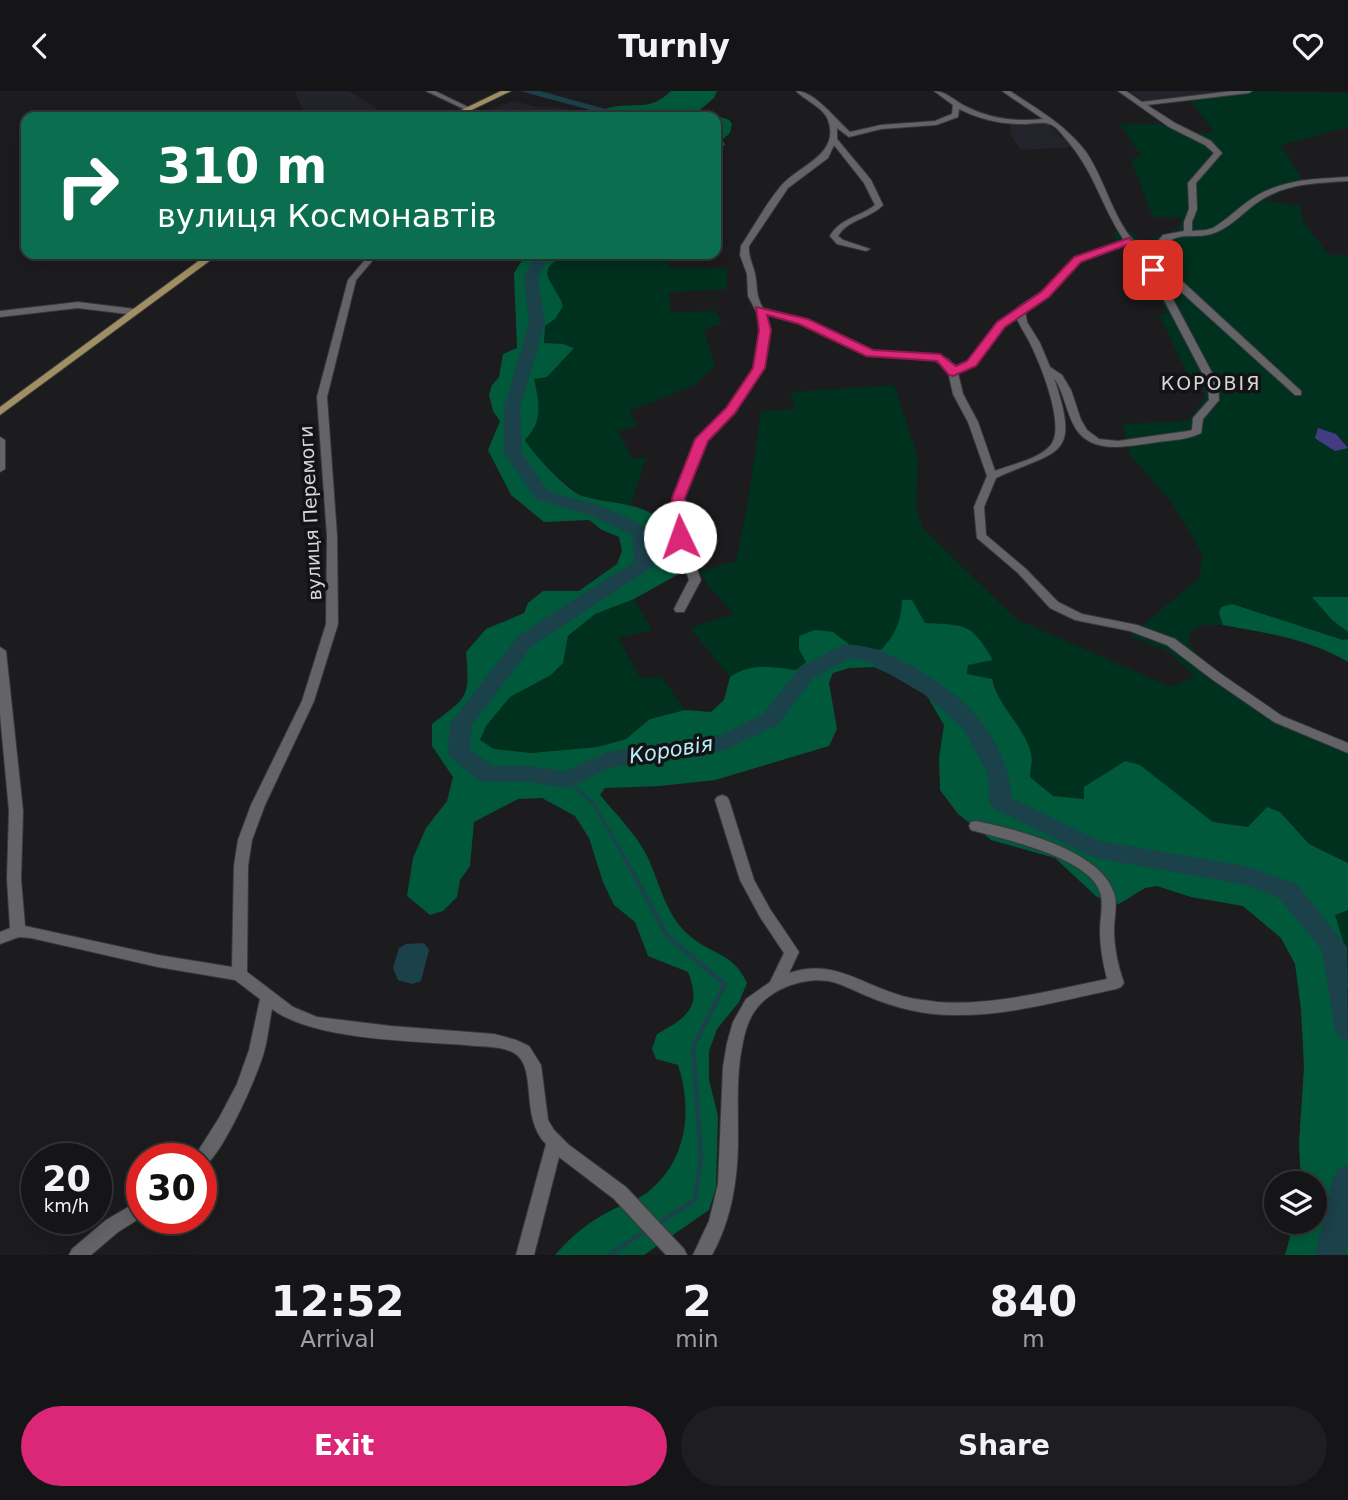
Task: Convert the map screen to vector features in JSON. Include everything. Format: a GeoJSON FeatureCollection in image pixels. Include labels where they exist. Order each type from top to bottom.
{"type":"FeatureCollection","features":[{"type":"Feature","properties":{"kind":"main road"},"geometry":{"type":"LineString","coordinates":[[462,112],[503,93]]}},
{"type":"Feature","properties":{"kind":"main road"},"geometry":{"type":"LineString","coordinates":[[0,412],[207,259]]}},
{"type":"Feature","properties":{"kind":"street"},"geometry":{"type":"LineString","coordinates":[[429,91],[468,109]]}},
{"type":"Feature","properties":{"kind":"street"},"geometry":{"type":"LineString","coordinates":[[799,91],[824,109],[833,122],[845,134],[850,135],[881,127],[941,123],[955,115],[956,106]]}},
{"type":"Feature","properties":{"kind":"street"},"geometry":{"type":"LineString","coordinates":[[937,91],[956,106],[991,120],[1050,121]]}},
{"type":"Feature","properties":{"kind":"street"},"geometry":{"type":"LineString","coordinates":[[1005,91],[1050,121],[1071,139],[1089,162],[1120,228],[1133,245],[1180,284],[1298,393]]}},
{"type":"Feature","properties":{"kind":"street"},"geometry":{"type":"LineString","coordinates":[[1121,91],[1208,143],[1219,153],[1192,183],[1193,209],[1188,222],[1188,233]]}},
{"type":"Feature","properties":{"kind":"street"},"geometry":{"type":"LineString","coordinates":[[1142,104],[1249,91]]}},
{"type":"Feature","properties":{"kind":"street"},"geometry":{"type":"LineString","coordinates":[[680,610],[695,580],[680,537],[679,494],[702,439],[731,410],[758,372],[765,334],[760,310],[752,296],[751,274],[744,255],[747,242],[785,186],[825,156],[833,139],[833,122]]}},
{"type":"Feature","properties":{"kind":"street"},"geometry":{"type":"LineString","coordinates":[[833,139],[868,182],[880,205],[838,228],[834,236],[840,242],[866,249]]}},
{"type":"Feature","properties":{"kind":"street"},"geometry":{"type":"LineString","coordinates":[[992,476],[1049,451],[1058,442],[1059,411],[1045,368],[1020,314],[1022,307],[1051,289],[1075,261],[1133,245],[1156,248],[1166,237],[1213,232],[1258,199],[1288,185],[1310,179],[1348,179]]}},
{"type":"Feature","properties":{"kind":"street","name":"вулиця Перемоги"},"geometry":{"type":"LineString","coordinates":[[239,974],[242,958],[241,866],[245,840],[258,805],[308,701],[332,624],[332,524],[322,397],[352,280],[370,259]]}},
{"type":"Feature","properties":{"kind":"street"},"geometry":{"type":"LineString","coordinates":[[1045,368],[1054,373],[1063,386],[1077,428],[1092,439],[1111,444],[1128,444],[1188,435],[1197,431],[1198,418],[1214,400],[1213,384],[1154,275],[1152,262]]}},
{"type":"Feature","properties":{"kind":"street"},"geometry":{"type":"LineString","coordinates":[[0,314],[88,305],[135,312]]}},
{"type":"Feature","properties":{"kind":"street"},"geometry":{"type":"LineString","coordinates":[[760,310],[803,322],[870,353],[940,358],[951,366],[958,394],[973,422],[992,476],[979,507],[981,536],[1022,571],[1054,605],[1079,617],[1133,628],[1171,642],[1278,719],[1348,748]]}},
{"type":"Feature","properties":{"kind":"street"},"geometry":{"type":"LineString","coordinates":[[953,372],[971,363],[1001,324],[1020,314]]}},
{"type":"Feature","properties":{"kind":"street"},"geometry":{"type":"LineString","coordinates":[[0,440],[0,469]]}},
{"type":"Feature","properties":{"kind":"street"},"geometry":{"type":"LineString","coordinates":[[0,650],[16,811],[14,879],[18,931]]}},
{"type":"Feature","properties":{"kind":"street"},"geometry":{"type":"LineString","coordinates":[[722,800],[747,880],[765,913],[792,952],[775,986]]}},
{"type":"Feature","properties":{"kind":"street"},"geometry":{"type":"LineString","coordinates":[[702,1255],[717,1228],[723,1203],[729,1161],[734,1042],[749,1006],[762,993],[806,974],[819,972],[845,978],[902,1002],[952,1009],[1021,1001],[1116,983],[1107,930],[1108,898],[1105,885],[1100,879],[1040,844],[1015,834],[976,825]]}},
{"type":"Feature","properties":{"kind":"street"},"geometry":{"type":"LineString","coordinates":[[0,938],[18,931],[31,932],[158,961],[239,974],[268,998],[298,1017],[316,1023],[391,1034],[494,1041],[516,1047],[529,1058],[534,1073],[540,1121],[555,1142],[620,1193],[678,1255]]}},
{"type":"Feature","properties":{"kind":"street"},"geometry":{"type":"LineString","coordinates":[[210,1143],[251,1069],[268,998]]}},
{"type":"Feature","properties":{"kind":"street"},"geometry":{"type":"LineString","coordinates":[[525,1255],[555,1142]]}},
{"type":"Feature","properties":{"kind":"street"},"geometry":{"type":"LineString","coordinates":[[78,1255],[126,1217]]}},
{"type":"Feature","properties":{"kind":"shaded area"},"geometry":{"type":"Polygon","coordinates":[[[295,91],[349,91],[382,112],[303,112],[295,91]]]}},
{"type":"Feature","properties":{"kind":"shaded area"},"geometry":{"type":"Polygon","coordinates":[[[1129,91],[1227,91],[1146,102],[1129,91]]]}},
{"type":"Feature","properties":{"kind":"shaded area"},"geometry":{"type":"Polygon","coordinates":[[[514,101],[537,107],[583,112],[484,112],[514,101]]]}},
{"type":"Feature","properties":{"kind":"shaded area"},"geometry":{"type":"Polygon","coordinates":[[[1010,122],[1047,123],[1071,147],[1021,150],[1011,136],[1010,122]]]}},
{"type":"Feature","properties":{"kind":"green space"},"geometry":{"type":"Polygon","coordinates":[[[671,91],[717,91],[714,98],[700,110],[706,112],[606,112],[607,108],[648,104],[663,98],[671,91]]]}},
{"type":"Feature","properties":{"kind":"green space"},"geometry":{"type":"Polygon","coordinates":[[[1233,91],[1348,93],[1348,127],[1281,145],[1304,183],[1262,200],[1300,206],[1303,221],[1329,255],[1348,255],[1348,597],[1332,620],[1348,632],[1348,639],[1343,640],[1309,628],[1219,613],[1223,625],[1202,625],[1191,630],[1189,643],[1209,670],[1316,734],[1348,744],[1348,863],[1309,844],[1280,812],[1248,827],[1213,822],[1140,765],[1084,799],[1053,796],[1030,777],[1021,730],[1003,708],[992,679],[967,674],[968,665],[959,625],[925,623],[902,600],[897,627],[881,650],[850,645],[833,632],[799,649],[806,662],[796,670],[754,667],[730,677],[690,628],[734,614],[710,588],[700,571],[736,561],[747,508],[761,411],[795,409],[790,392],[894,385],[918,458],[916,507],[923,528],[1016,619],[1171,687],[1195,676],[1167,651],[1130,636],[1200,577],[1202,553],[1172,503],[1129,453],[1123,424],[1188,421],[1205,398],[1200,376],[1188,375],[1159,315],[1167,314],[1156,291],[1143,290],[1136,273],[1143,272],[1141,261],[1131,249],[1117,247],[1113,232],[1134,233],[1141,246],[1148,247],[1156,236],[1178,230],[1182,217],[1153,217],[1131,160],[1141,156],[1120,124],[1172,124],[1189,133],[1214,132],[1187,96],[1233,91]]]}},
{"type":"Feature","properties":{"kind":"green space"},"geometry":{"type":"Polygon","coordinates":[[[721,117],[732,124],[730,133],[722,140],[726,145],[721,147],[721,117]]]}},
{"type":"Feature","properties":{"kind":"green space"},"geometry":{"type":"Polygon","coordinates":[[[523,259],[558,259],[547,272],[563,306],[555,319],[545,326],[544,343],[563,344],[574,348],[547,377],[534,379],[538,418],[525,440],[551,471],[576,493],[642,509],[658,519],[668,538],[677,575],[634,599],[595,614],[568,636],[563,663],[551,675],[510,697],[486,726],[480,740],[494,749],[531,753],[597,747],[626,739],[650,719],[685,710],[711,712],[724,700],[730,677],[738,672],[754,667],[796,670],[806,662],[799,649],[799,636],[815,630],[833,632],[850,645],[881,650],[897,627],[902,600],[912,600],[925,623],[967,628],[979,639],[993,660],[968,665],[967,674],[992,679],[995,690],[1028,744],[1032,757],[1030,777],[1053,796],[1084,799],[1084,787],[1125,761],[1140,765],[1213,822],[1248,827],[1267,807],[1280,812],[1309,844],[1348,863],[1348,910],[1335,915],[1347,954],[1348,988],[1333,1011],[1348,1036],[1348,1255],[1285,1255],[1291,1234],[1327,1234],[1327,1171],[1300,1171],[1299,1143],[1304,1067],[1301,1009],[1295,964],[1281,938],[1243,906],[1191,897],[1157,886],[1145,888],[1119,904],[1097,897],[1055,858],[991,840],[958,814],[940,790],[939,758],[944,725],[927,696],[874,667],[849,668],[833,673],[829,683],[837,729],[829,746],[715,780],[605,788],[600,795],[642,848],[669,909],[682,928],[698,942],[735,965],[747,983],[739,1002],[717,1029],[709,1051],[709,1080],[718,1116],[716,1188],[709,1210],[644,1255],[555,1255],[590,1223],[648,1192],[661,1179],[679,1150],[685,1117],[683,1082],[678,1065],[656,1059],[652,1049],[657,1034],[677,1022],[689,1010],[693,1003],[693,994],[688,972],[648,956],[635,922],[614,905],[603,882],[589,838],[575,816],[542,798],[518,799],[474,822],[470,866],[460,880],[457,897],[443,911],[430,915],[407,896],[413,858],[426,828],[447,801],[453,777],[432,746],[432,724],[453,708],[464,695],[467,679],[466,652],[486,629],[524,613],[528,603],[543,591],[579,591],[617,564],[622,551],[619,537],[602,530],[589,520],[544,522],[511,495],[488,450],[500,421],[493,411],[489,395],[492,385],[499,377],[503,354],[517,348],[514,273],[523,259]]]}},
{"type":"Feature","properties":{"kind":"green space"},"geometry":{"type":"Polygon","coordinates":[[[558,259],[662,259],[672,268],[727,268],[727,289],[669,292],[671,312],[716,311],[722,324],[704,329],[715,366],[695,385],[629,411],[638,426],[618,431],[632,458],[646,458],[631,505],[580,496],[533,454],[525,440],[537,419],[538,403],[533,379],[573,348],[563,344],[544,344],[545,326],[555,319],[559,297],[547,277],[548,268],[558,259]]]}},
{"type":"Feature","properties":{"kind":"green space"},"geometry":{"type":"Polygon","coordinates":[[[1312,597],[1348,597],[1348,632],[1332,620],[1312,597]]]}},
{"type":"Feature","properties":{"kind":"green space"},"geometry":{"type":"Polygon","coordinates":[[[634,599],[652,630],[618,638],[641,679],[661,676],[685,710],[650,719],[626,739],[597,747],[531,753],[494,749],[480,740],[486,726],[510,697],[551,675],[563,663],[568,637],[595,614],[634,599]]]}},
{"type":"Feature","properties":{"kind":"green space"},"geometry":{"type":"Polygon","coordinates":[[[1232,604],[1343,640],[1348,639],[1348,662],[1303,642],[1223,625],[1219,613],[1221,607],[1232,604]]]}},
{"type":"Feature","properties":{"kind":"green space"},"geometry":{"type":"Polygon","coordinates":[[[1348,910],[1348,988],[1347,954],[1334,915],[1348,910]]]}},
{"type":"Feature","properties":{"kind":"green space"},"geometry":{"type":"Polygon","coordinates":[[[1348,988],[1348,1036],[1333,1012],[1348,988]]]}},
{"type":"Feature","properties":{"kind":"water"},"geometry":{"type":"Polygon","coordinates":[[[424,943],[429,950],[421,981],[412,984],[398,980],[393,968],[399,948],[406,944],[424,943]]]}},
{"type":"Feature","properties":{"kind":"building"},"geometry":{"type":"Polygon","coordinates":[[[1318,428],[1336,434],[1348,448],[1335,451],[1319,441],[1315,438],[1318,428]]]}},
{"type":"Feature","properties":{"kind":"waterway","name":"Коровія"},"geometry":{"type":"LineString","coordinates":[[526,91],[609,112]]}},
{"type":"Feature","properties":{"kind":"waterway","name":"Коровія"},"geometry":{"type":"LineString","coordinates":[[540,259],[531,278],[537,322],[512,408],[513,453],[542,495],[597,511],[641,532],[644,566],[611,584],[525,641],[461,724],[459,752],[487,774],[529,774],[567,780],[608,760],[725,742],[770,720],[806,673],[847,651],[874,656],[931,688],[971,723],[999,774],[1001,802],[1095,849],[1250,876],[1288,891],[1334,947],[1348,1030]]}},
{"type":"Feature","properties":{"kind":"waterway"},"geometry":{"type":"LineString","coordinates":[[567,780],[594,804],[623,855]]}},
{"type":"Feature","properties":{"kind":"waterway"},"geometry":{"type":"LineString","coordinates":[[622,853],[668,937],[725,984],[693,1047],[701,1157],[695,1200],[655,1225]]}},
{"type":"Feature","properties":{"kind":"waterway","name":"Коровія"},"geometry":{"type":"LineString","coordinates":[[1330,1255],[1348,1178]]}},
{"type":"Feature","properties":{"kind":"waterway"},"geometry":{"type":"LineString","coordinates":[[609,1255],[648,1229]]}},
{"type":"Feature","properties":{"kind":"district","name":"КОРОВІЯ"},"geometry":{"type":"Point","coordinates":[1211,383]}},
{"type":"Feature","properties":{"kind":"route"},"geometry":{"type":"LineString","coordinates":[[680,537],[678,498],[702,439],[731,410],[759,368],[765,330],[760,310],[803,322],[870,353],[940,358],[951,366],[953,372],[971,363],[1001,324],[1020,314],[1022,307],[1045,295],[1077,260],[1129,241],[1152,262],[1153,270]]}}]}
